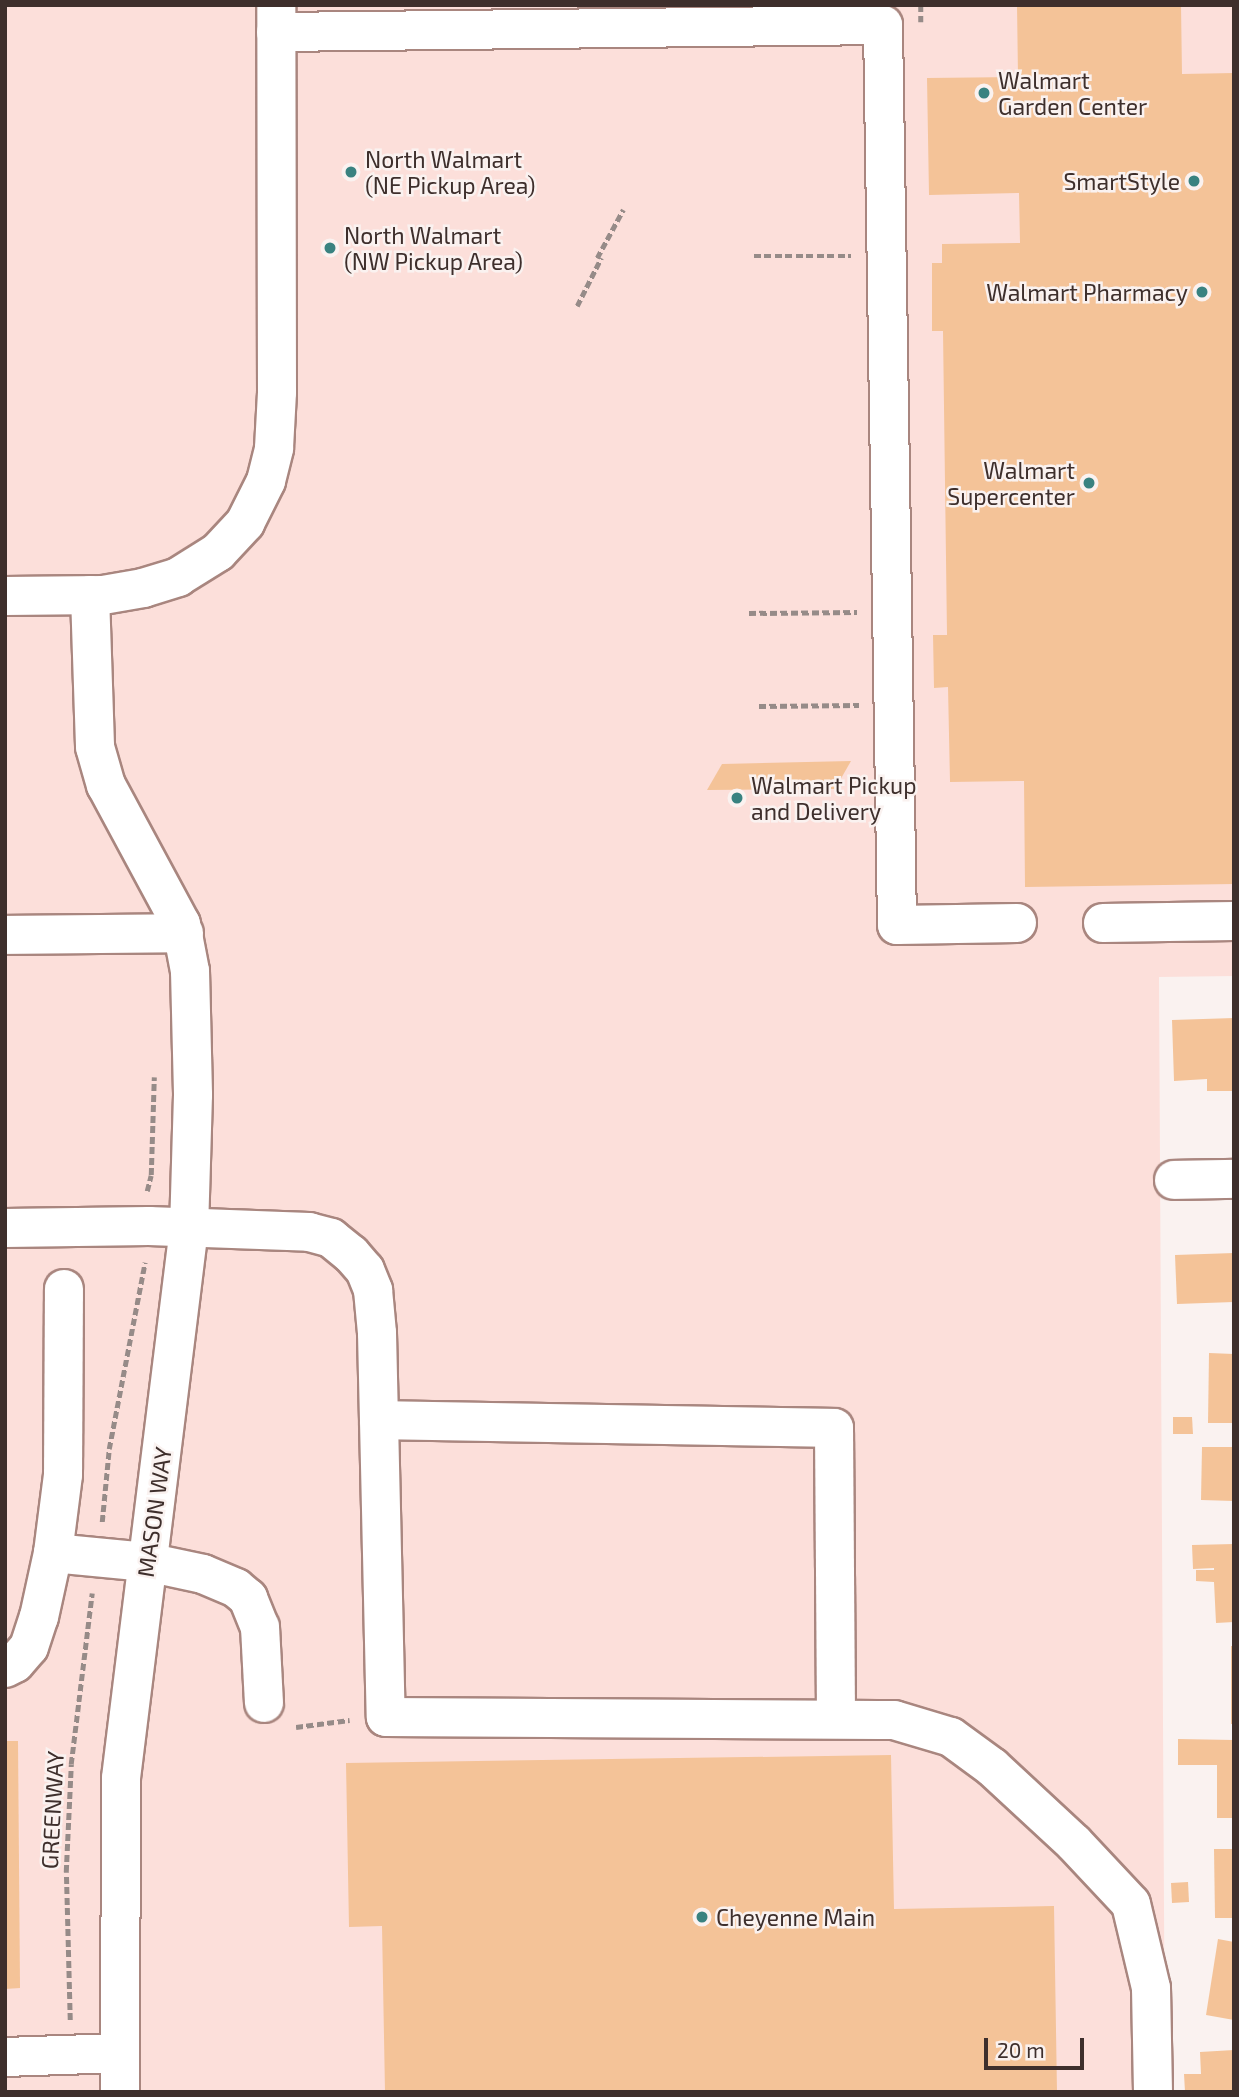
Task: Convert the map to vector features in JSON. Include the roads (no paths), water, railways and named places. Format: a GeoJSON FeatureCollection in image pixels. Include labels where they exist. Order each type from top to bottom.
{"type":"FeatureCollection","features":[{"type":"Feature","properties":{"kind":"street"},"geometry":{"type":"LineString","coordinates":[[5,596],[90,595],[143,588],[178,577],[218,552],[246,523],[266,481],[274,448],[277,393],[276,19],[884,15],[897,925],[1017,923]]}},
{"type":"Feature","properties":{"kind":"street","name":"MASON WAY"},"geometry":{"type":"LineString","coordinates":[[90,595],[95,747],[106,785],[163,887],[184,933],[191,999],[189,1228],[121,1778],[120,2092]]}},
{"type":"Feature","properties":{"kind":"street"},"geometry":{"type":"LineString","coordinates":[[1103,923],[1234,922]]}},
{"type":"Feature","properties":{"kind":"street"},"geometry":{"type":"LineString","coordinates":[[5,935],[184,933]]}},
{"type":"Feature","properties":{"kind":"street"},"geometry":{"type":"LineString","coordinates":[[1174,1180],[1234,1179]]}},
{"type":"Feature","properties":{"kind":"street"},"geometry":{"type":"LineString","coordinates":[[5,1228],[189,1228],[309,1232],[331,1238],[365,1270],[373,1290],[386,1717],[894,1720],[951,1737],[992,1766],[1073,1843],[1131,1904],[1151,1988],[1153,2092]]}},
{"type":"Feature","properties":{"kind":"street"},"geometry":{"type":"LineString","coordinates":[[5,1668],[29,1647],[39,1617],[53,1553],[63,1475],[64,1289]]}},
{"type":"Feature","properties":{"kind":"street"},"geometry":{"type":"LineString","coordinates":[[379,1420],[834,1428],[836,1718]]}},
{"type":"Feature","properties":{"kind":"street"},"geometry":{"type":"LineString","coordinates":[[53,1553],[147,1562],[223,1580],[248,1598],[260,1627],[264,1703]]}},
{"type":"Feature","properties":{"kind":"street"},"geometry":{"type":"LineString","coordinates":[[5,2057],[119,2053]]}},
{"type":"Feature","properties":{"kind":"place","name":"Walmart Garden Center"},"geometry":{"type":"Point","coordinates":[984,93]}},
{"type":"Feature","properties":{"kind":"place","name":"North Walmart (NE Pickup Area)"},"geometry":{"type":"Point","coordinates":[351,172]}},
{"type":"Feature","properties":{"kind":"place","name":"SmartStyle"},"geometry":{"type":"Point","coordinates":[1194,181]}},
{"type":"Feature","properties":{"kind":"place","name":"North Walmart (NW Pickup Area)"},"geometry":{"type":"Point","coordinates":[330,248]}},
{"type":"Feature","properties":{"kind":"place","name":"Walmart Pharmacy"},"geometry":{"type":"Point","coordinates":[1202,292]}},
{"type":"Feature","properties":{"kind":"place","name":"Walmart Supercenter"},"geometry":{"type":"Point","coordinates":[1089,483]}},
{"type":"Feature","properties":{"kind":"place","name":"Walmart Pickup and Delivery"},"geometry":{"type":"Point","coordinates":[737,798]}},
{"type":"Feature","properties":{"kind":"place","name":"Cheyenne Main"},"geometry":{"type":"Point","coordinates":[702,1917]}}]}
